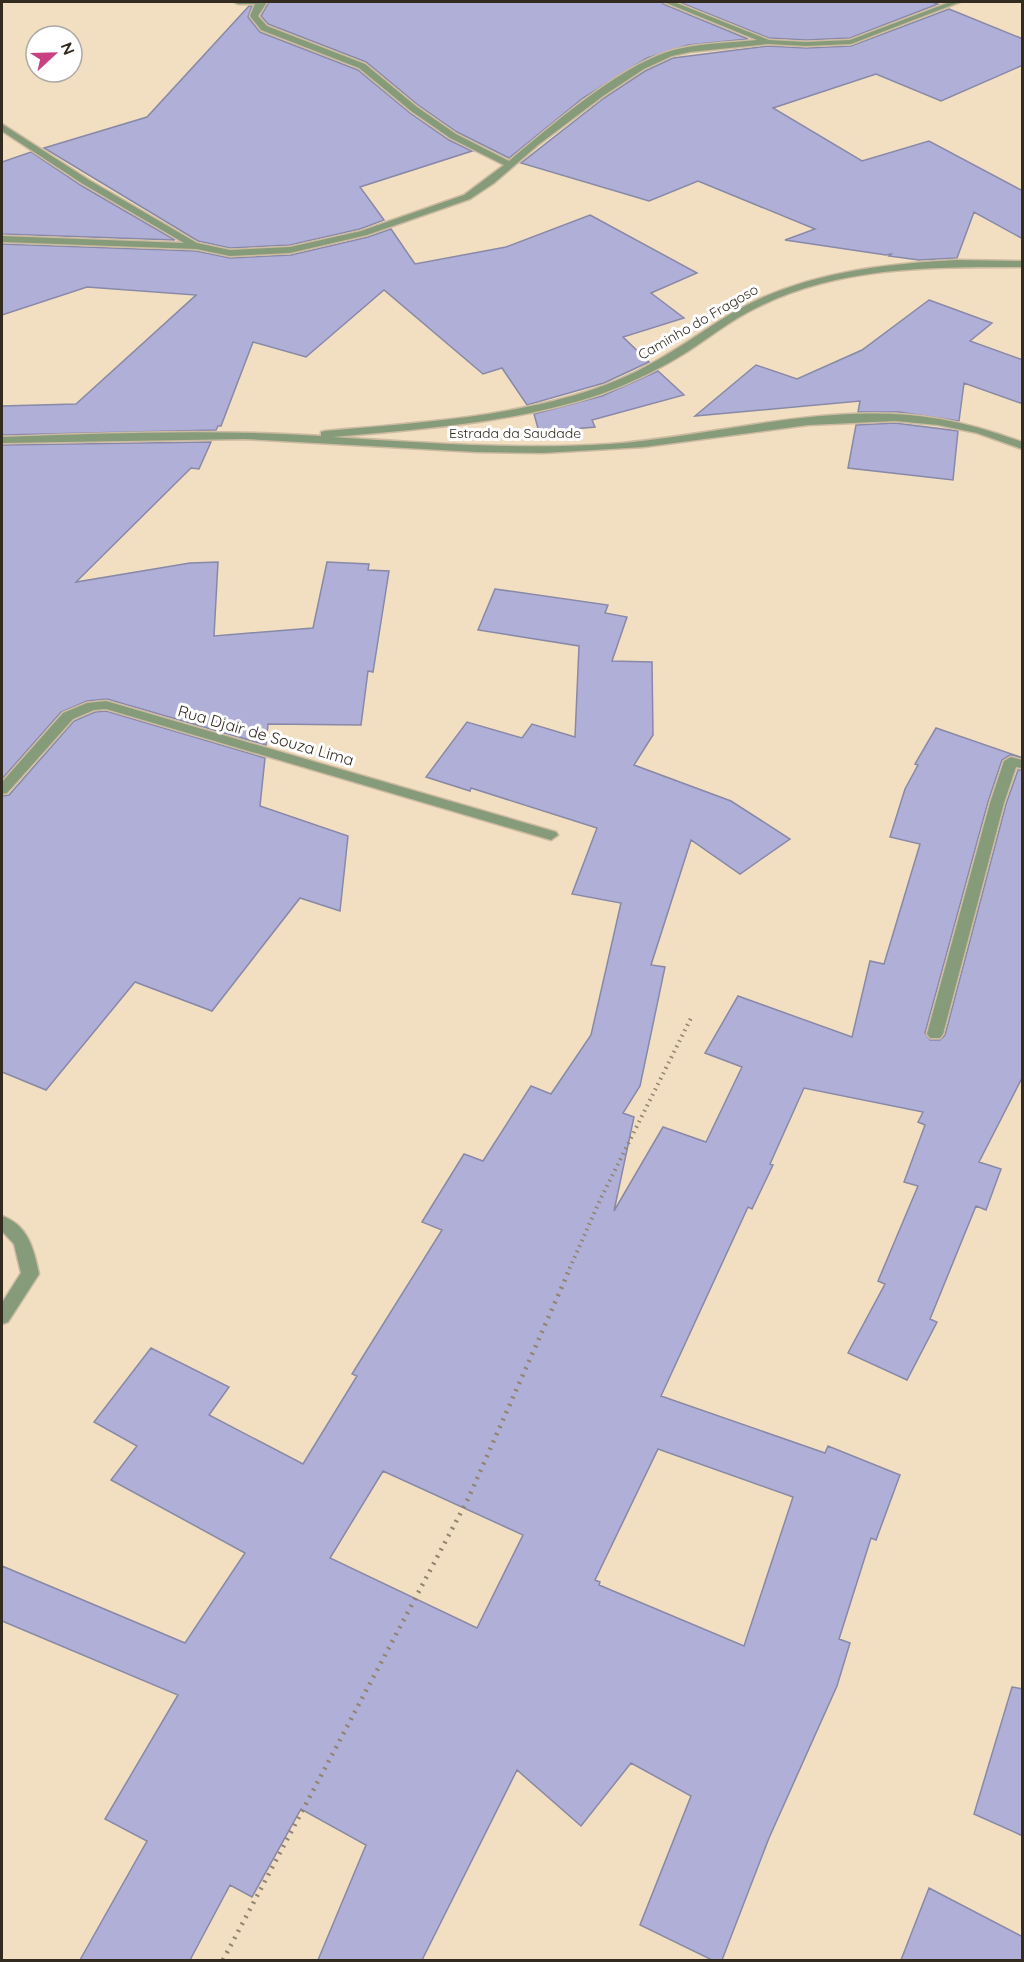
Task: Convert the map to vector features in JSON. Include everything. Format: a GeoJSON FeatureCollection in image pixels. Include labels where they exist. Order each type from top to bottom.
{"type":"FeatureCollection","features":[{"type":"Feature","properties":{"kind":"street"},"geometry":{"type":"LineString","coordinates":[[238,2],[258,2]]}},
{"type":"Feature","properties":{"kind":"street"},"geometry":{"type":"LineString","coordinates":[[263,2],[257,7],[254,16],[264,28],[362,66],[414,109],[453,136],[509,164]]}},
{"type":"Feature","properties":{"kind":"street"},"geometry":{"type":"LineString","coordinates":[[668,2],[768,42]]}},
{"type":"Feature","properties":{"kind":"street"},"geometry":{"type":"LineString","coordinates":[[2,239],[196,246],[230,253],[290,250],[364,233],[467,197],[491,181],[509,164],[600,94],[641,67],[669,54],[690,49],[768,42],[836,44],[851,42],[956,2]]}},
{"type":"Feature","properties":{"kind":"street"},"geometry":{"type":"LineString","coordinates":[[2,127],[86,182],[196,246]]}},
{"type":"Feature","properties":{"kind":"street","name":"Caminho do Fragoso"},"geometry":{"type":"LineString","coordinates":[[283,437],[398,428],[486,416],[543,406],[596,391],[659,364],[753,305],[786,291],[824,280],[923,266],[982,262],[1023,264]]}},
{"type":"Feature","properties":{"kind":"street","name":"Estrada da Saudade"},"geometry":{"type":"LineString","coordinates":[[2,440],[152,434],[283,437],[456,449],[544,450],[620,446],[799,422],[871,418],[946,422],[990,433],[1023,446]]}},
{"type":"Feature","properties":{"kind":"street","name":"Rua Djair de Souza Lima"},"geometry":{"type":"LineString","coordinates":[[2,790],[68,716],[92,706],[106,705],[551,835]]}},
{"type":"Feature","properties":{"kind":"street"},"geometry":{"type":"LineString","coordinates":[[935,1034],[1007,772],[1011,761],[1023,764]]}},
{"type":"Feature","properties":{"kind":"street"},"geometry":{"type":"LineString","coordinates":[[2,1223],[10,1226],[23,1242],[30,1274],[2,1317]]}},
{"type":"Feature","properties":{"kind":"path"},"geometry":{"type":"LineString","coordinates":[[223,1960],[468,1499],[601,1198],[692,1016]]}},
{"type":"Feature","properties":{"kind":"building"},"geometry":{"type":"Polygon","coordinates":[[[269,2],[662,2],[748,39],[688,45],[647,58],[583,98],[509,158],[457,132],[418,105],[366,62],[268,24],[261,16],[269,2]]]}},
{"type":"Feature","properties":{"kind":"building"},"geometry":{"type":"Polygon","coordinates":[[[679,2],[931,2],[938,4],[850,38],[806,40],[769,38],[679,2]]]}},
{"type":"Feature","properties":{"kind":"building"},"geometry":{"type":"Polygon","coordinates":[[[249,6],[252,6],[248,17],[260,32],[358,70],[410,113],[449,140],[472,151],[360,187],[384,220],[360,229],[290,245],[230,248],[198,241],[44,148],[147,117],[249,6]]]}},
{"type":"Feature","properties":{"kind":"building"},"geometry":{"type":"Polygon","coordinates":[[[949,9],[1023,39],[1023,65],[941,101],[876,74],[773,108],[862,161],[929,141],[1023,191],[1023,239],[974,212],[957,258],[919,260],[889,256],[891,254],[785,240],[815,229],[698,181],[649,201],[521,163],[604,98],[645,71],[673,58],[768,46],[806,48],[851,46],[949,9]]]}},
{"type":"Feature","properties":{"kind":"building"},"geometry":{"type":"Polygon","coordinates":[[[31,152],[82,186],[175,240],[2,234],[2,162],[31,152]]]}},
{"type":"Feature","properties":{"kind":"building"},"geometry":{"type":"Polygon","coordinates":[[[590,215],[697,273],[651,293],[684,318],[623,337],[649,362],[604,383],[527,405],[502,368],[483,374],[384,290],[306,357],[253,342],[221,426],[218,426],[216,430],[2,435],[2,406],[76,404],[196,295],[87,287],[2,315],[2,244],[196,251],[230,258],[291,255],[368,237],[391,229],[415,264],[506,247],[590,215]]]}},
{"type":"Feature","properties":{"kind":"building"},"geometry":{"type":"Polygon","coordinates":[[[929,300],[992,323],[970,341],[1023,360],[1023,404],[964,383],[959,421],[899,412],[858,412],[860,401],[695,416],[756,365],[797,379],[862,350],[929,300]]]}},
{"type":"Feature","properties":{"kind":"building"},"geometry":{"type":"Polygon","coordinates":[[[658,371],[684,395],[592,420],[595,427],[539,432],[534,414],[602,396],[658,371]]]}},
{"type":"Feature","properties":{"kind":"building"},"geometry":{"type":"Polygon","coordinates":[[[895,423],[958,431],[953,480],[848,468],[856,425],[895,423]]]}},
{"type":"Feature","properties":{"kind":"building"},"geometry":{"type":"Polygon","coordinates":[[[211,442],[199,469],[191,468],[76,582],[190,563],[218,562],[214,636],[313,628],[327,562],[369,564],[368,570],[389,571],[373,672],[368,671],[361,725],[268,724],[266,745],[107,699],[87,701],[61,712],[2,779],[2,445],[211,442]]]}},
{"type":"Feature","properties":{"kind":"building"},"geometry":{"type":"Polygon","coordinates":[[[495,589],[608,605],[605,613],[627,617],[612,661],[652,662],[653,735],[634,765],[731,801],[790,839],[740,874],[691,840],[651,965],[665,967],[640,1086],[623,1113],[634,1117],[614,1211],[663,1127],[706,1142],[742,1067],[705,1053],[738,996],[852,1037],[870,961],[884,964],[920,844],[890,837],[905,789],[918,765],[915,764],[936,728],[1023,758],[1010,755],[1002,760],[988,802],[925,1033],[930,1040],[940,1040],[945,1035],[1006,804],[1018,770],[1023,770],[1023,1076],[979,1162],[1001,1169],[986,1210],[976,1206],[930,1319],[937,1322],[907,1380],[848,1353],[885,1284],[878,1281],[918,1186],[904,1182],[925,1125],[918,1122],[923,1112],[804,1088],[770,1164],[773,1165],[752,1209],[748,1207],[661,1396],[825,1453],[828,1446],[900,1475],[876,1540],[871,1538],[839,1639],[850,1643],[837,1686],[769,1838],[722,1960],[712,1960],[640,1925],[691,1796],[631,1763],[581,1826],[517,1770],[422,1960],[318,1960],[366,1845],[301,1809],[252,1897],[230,1885],[190,1960],[80,1960],[147,1841],[105,1819],[178,1695],[2,1621],[2,1566],[185,1643],[245,1553],[111,1480],[137,1446],[94,1422],[151,1348],[229,1387],[209,1415],[303,1464],[357,1376],[352,1374],[442,1230],[422,1222],[464,1154],[483,1161],[531,1086],[551,1094],[591,1035],[621,903],[572,894],[597,828],[471,788],[470,791],[426,777],[467,722],[522,738],[532,724],[575,737],[579,646],[478,630],[495,589]],[[658,1449],[595,1580],[600,1582],[599,1585],[744,1646],[793,1497],[658,1449]],[[383,1471],[330,1558],[477,1628],[523,1535],[383,1471]]]}},
{"type":"Feature","properties":{"kind":"building"},"geometry":{"type":"Polygon","coordinates":[[[106,711],[265,758],[260,806],[348,836],[340,911],[300,898],[212,1011],[135,982],[46,1090],[2,1072],[2,796],[9,795],[74,721],[95,712],[106,711]]]}},
{"type":"Feature","properties":{"kind":"building"},"geometry":{"type":"Polygon","coordinates":[[[1012,1687],[1023,1689],[1023,1836],[974,1814],[1012,1687]]]}},
{"type":"Feature","properties":{"kind":"building"},"geometry":{"type":"Polygon","coordinates":[[[929,1888],[1023,1937],[1023,1960],[901,1960],[929,1888]]]}}]}
